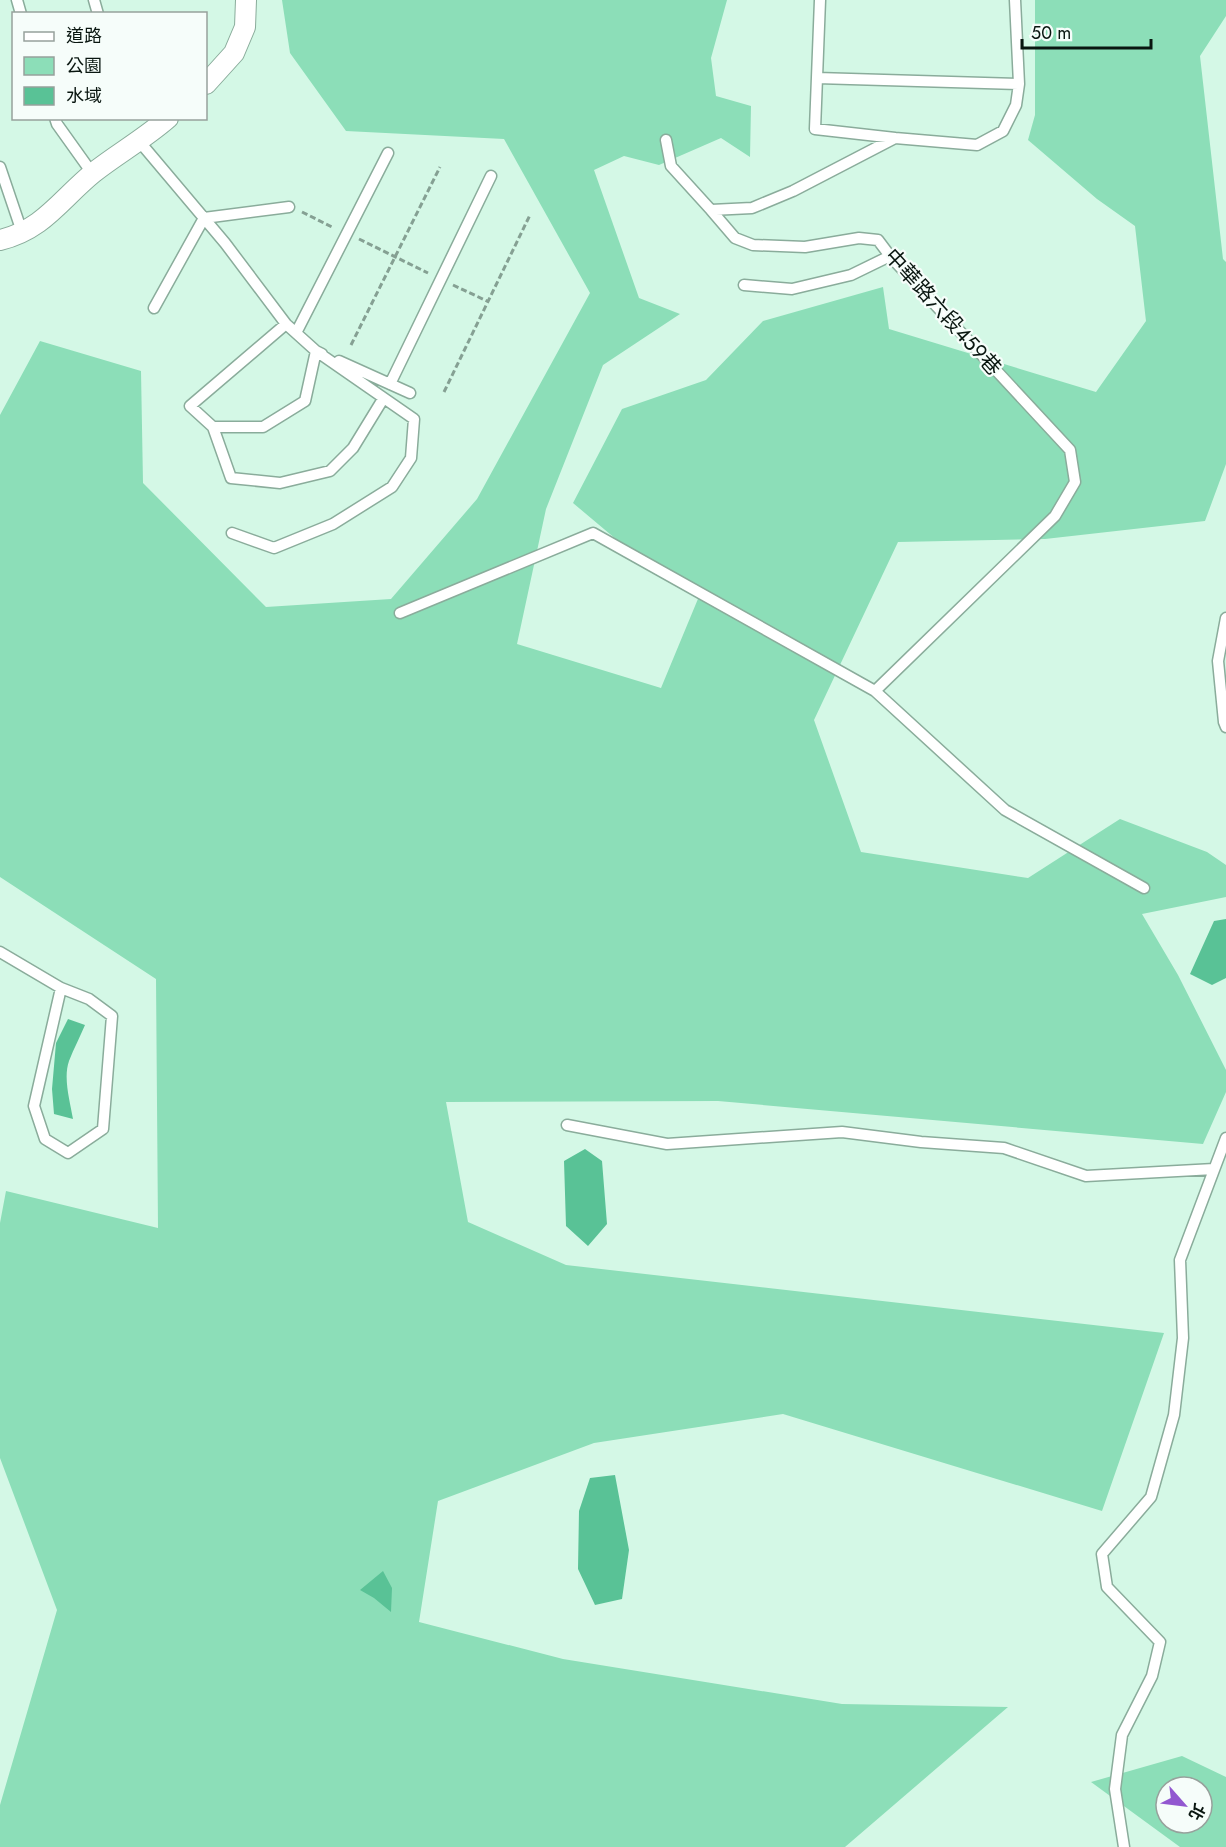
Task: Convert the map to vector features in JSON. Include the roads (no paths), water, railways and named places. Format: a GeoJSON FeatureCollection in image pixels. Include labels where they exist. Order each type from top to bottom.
{"type":"FeatureCollection","features":[{"type":"Feature","properties":{"kind":"street"},"geometry":{"type":"LineString","coordinates":[[207,83],[234,53],[245,27],[246,0]]}},
{"type":"Feature","properties":{"kind":"street"},"geometry":{"type":"LineString","coordinates":[[0,240],[15,236],[38,224],[93,173],[139,141],[158,122]]}},
{"type":"Feature","properties":{"kind":"lane"},"geometry":{"type":"LineString","coordinates":[[820,0],[816,129],[977,146],[1003,131],[1016,105],[1019,84],[1015,0],[1008,0]]}},
{"type":"Feature","properties":{"kind":"lane"},"geometry":{"type":"LineString","coordinates":[[817,78],[1019,84]]}},
{"type":"Feature","properties":{"kind":"lane"},"geometry":{"type":"LineString","coordinates":[[56,120],[93,173]]}},
{"type":"Feature","properties":{"kind":"lane"},"geometry":{"type":"LineString","coordinates":[[711,210],[752,208],[793,190],[895,138]]}},
{"type":"Feature","properties":{"kind":"lane","name":"中華路六段459巷"},"geometry":{"type":"LineString","coordinates":[[666,140],[671,166],[735,238],[753,245],[805,247],[859,238],[878,240],[890,256],[1070,450],[1075,482],[1055,516],[875,691]]}},
{"type":"Feature","properties":{"kind":"lane"},"geometry":{"type":"LineString","coordinates":[[139,141],[225,243],[286,324],[316,351],[414,419],[411,458],[392,487],[333,524],[274,548],[232,533]]}},
{"type":"Feature","properties":{"kind":"lane"},"geometry":{"type":"LineString","coordinates":[[296,333],[388,153]]}},
{"type":"Feature","properties":{"kind":"lane"},"geometry":{"type":"LineString","coordinates":[[0,167],[22,232]]}},
{"type":"Feature","properties":{"kind":"lane"},"geometry":{"type":"LineString","coordinates":[[390,384],[491,176]]}},
{"type":"Feature","properties":{"kind":"lane"},"geometry":{"type":"LineString","coordinates":[[204,218],[289,207]]}},
{"type":"Feature","properties":{"kind":"lane"},"geometry":{"type":"LineString","coordinates":[[154,309],[204,218]]}},
{"type":"Feature","properties":{"kind":"lane"},"geometry":{"type":"LineString","coordinates":[[744,285],[792,289],[851,275],[890,256]]}},
{"type":"Feature","properties":{"kind":"lane"},"geometry":{"type":"LineString","coordinates":[[286,324],[190,406],[213,428],[231,478],[280,483],[330,471],[353,448],[383,399]]}},
{"type":"Feature","properties":{"kind":"lane"},"geometry":{"type":"LineString","coordinates":[[213,428],[263,427],[305,401],[316,351]]}},
{"type":"Feature","properties":{"kind":"lane"},"geometry":{"type":"LineString","coordinates":[[316,351],[410,393]]}},
{"type":"Feature","properties":{"kind":"lane"},"geometry":{"type":"LineString","coordinates":[[400,613],[593,533],[875,691],[1005,810],[1144,888]]}},
{"type":"Feature","properties":{"kind":"lane"},"geometry":{"type":"LineString","coordinates":[[1226,618],[1218,662],[1226,727]]}},
{"type":"Feature","properties":{"kind":"lane"},"geometry":{"type":"LineString","coordinates":[[0,952],[61,988],[89,999],[112,1016],[103,1129],[68,1153],[45,1138],[34,1106],[61,988]]}},
{"type":"Feature","properties":{"kind":"lane"},"geometry":{"type":"LineString","coordinates":[[567,1125],[667,1144],[842,1132],[921,1142],[1004,1148],[1086,1176],[1215,1168]]}},
{"type":"Feature","properties":{"kind":"lane"},"geometry":{"type":"LineString","coordinates":[[1124,1847],[1115,1790],[1122,1734],[1152,1676],[1160,1642],[1107,1587],[1102,1554],[1151,1497],[1173,1415],[1183,1338],[1180,1260],[1226,1138]]}},
{"type":"Feature","properties":{"kind":"water"},"geometry":{"type":"Polygon","coordinates":[[[1226,919],[1226,978],[1212,985],[1190,974],[1214,921],[1226,919]]]}},
{"type":"Feature","properties":{"kind":"water"},"geometry":{"type":"Polygon","coordinates":[[[68,1019],[85,1025],[67,1068],[73,1119],[54,1114],[52,1089],[56,1043],[68,1019]]]}},
{"type":"Feature","properties":{"kind":"water"},"geometry":{"type":"Polygon","coordinates":[[[585,1149],[602,1161],[607,1224],[588,1246],[566,1226],[564,1161],[585,1149]]]}},
{"type":"Feature","properties":{"kind":"water"},"geometry":{"type":"Polygon","coordinates":[[[615,1475],[629,1550],[622,1599],[595,1605],[578,1569],[579,1511],[590,1478],[615,1475]]]}},
{"type":"Feature","properties":{"kind":"water"},"geometry":{"type":"Polygon","coordinates":[[[383,1571],[392,1588],[391,1612],[360,1590],[383,1571]]]}}]}
